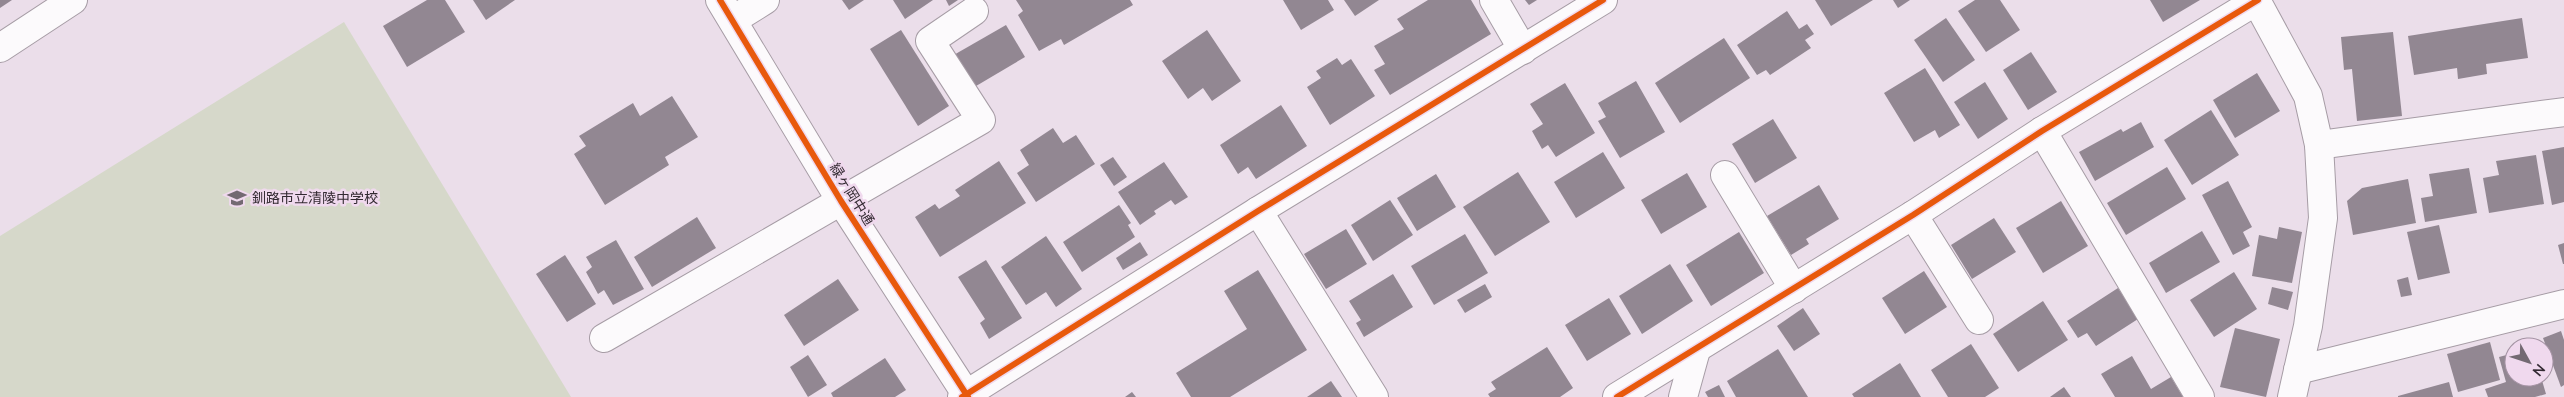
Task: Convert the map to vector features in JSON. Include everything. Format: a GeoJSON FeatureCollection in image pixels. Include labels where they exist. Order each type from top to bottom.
{"type":"FeatureCollection","features":[{"type":"Feature","properties":{"kind":"street"},"geometry":{"type":"LineString","coordinates":[[0,48],[73,0]]}},
{"type":"Feature","properties":{"kind":"street"},"geometry":{"type":"LineString","coordinates":[[726,10],[765,0]]}},
{"type":"Feature","properties":{"kind":"street"},"geometry":{"type":"LineString","coordinates":[[1494,0],[1523,50]]}},
{"type":"Feature","properties":{"kind":"street"},"geometry":{"type":"LineString","coordinates":[[965,396],[1258,211],[1603,0]]}},
{"type":"Feature","properties":{"kind":"street"},"geometry":{"type":"LineString","coordinates":[[1617,397],[1913,215],[2042,131],[2257,0],[2308,96],[2320,145],[2323,218],[2308,326],[2292,397]]}},
{"type":"Feature","properties":{"kind":"street","name":"緑ヶ岡中通"},"geometry":{"type":"LineString","coordinates":[[726,10],[841,201],[965,396]]}},
{"type":"Feature","properties":{"kind":"street"},"geometry":{"type":"LineString","coordinates":[[604,338],[981,120],[930,41],[974,11]]}},
{"type":"Feature","properties":{"kind":"street"},"geometry":{"type":"LineString","coordinates":[[2320,145],[2564,112]]}},
{"type":"Feature","properties":{"kind":"street"},"geometry":{"type":"LineString","coordinates":[[2042,131],[2200,397]]}},
{"type":"Feature","properties":{"kind":"street"},"geometry":{"type":"LineString","coordinates":[[1725,175],[1794,289]]}},
{"type":"Feature","properties":{"kind":"street"},"geometry":{"type":"LineString","coordinates":[[1258,211],[1374,397]]}},
{"type":"Feature","properties":{"kind":"street"},"geometry":{"type":"LineString","coordinates":[[1913,215],[1979,320]]}},
{"type":"Feature","properties":{"kind":"street"},"geometry":{"type":"LineString","coordinates":[[2298,370],[2564,304]]}},
{"type":"Feature","properties":{"kind":"street"},"geometry":{"type":"LineString","coordinates":[[1683,397],[1696,350]]}},
{"type":"Feature","properties":{"kind":"shaded area","name":"釧路市立清陵中学校"},"geometry":{"type":"Polygon","coordinates":[[[344,22],[571,397],[0,397],[0,236],[344,22]]]}},
{"type":"Feature","properties":{"kind":"building"},"geometry":{"type":"Polygon","coordinates":[[[0,0],[12,0],[0,8],[0,0]]]}},
{"type":"Feature","properties":{"kind":"building"},"geometry":{"type":"Polygon","coordinates":[[[427,0],[445,0],[465,32],[407,67],[383,26],[427,0]]]}},
{"type":"Feature","properties":{"kind":"building"},"geometry":{"type":"Polygon","coordinates":[[[473,0],[515,0],[486,20],[473,0]]]}},
{"type":"Feature","properties":{"kind":"building"},"geometry":{"type":"Polygon","coordinates":[[[842,0],[864,0],[849,10],[842,0]]]}},
{"type":"Feature","properties":{"kind":"building"},"geometry":{"type":"Polygon","coordinates":[[[893,0],[933,0],[905,19],[893,0]]]}},
{"type":"Feature","properties":{"kind":"building"},"geometry":{"type":"Polygon","coordinates":[[[946,0],[958,0],[949,6],[946,0]]]}},
{"type":"Feature","properties":{"kind":"building"},"geometry":{"type":"Polygon","coordinates":[[[1016,0],[1130,0],[1133,5],[1064,45],[1061,39],[1039,51],[1018,15],[1023,11],[1016,0]]]}},
{"type":"Feature","properties":{"kind":"building"},"geometry":{"type":"Polygon","coordinates":[[[1283,0],[1328,0],[1334,10],[1301,30],[1283,0]]]}},
{"type":"Feature","properties":{"kind":"building"},"geometry":{"type":"Polygon","coordinates":[[[1344,0],[1379,0],[1355,16],[1344,0]]]}},
{"type":"Feature","properties":{"kind":"building"},"geometry":{"type":"Polygon","coordinates":[[[1428,0],[1471,0],[1491,34],[1390,95],[1374,70],[1385,64],[1374,46],[1404,29],[1397,19],[1428,0]]]}},
{"type":"Feature","properties":{"kind":"building"},"geometry":{"type":"Polygon","coordinates":[[[1525,0],[1537,0],[1529,5],[1525,0]]]}},
{"type":"Feature","properties":{"kind":"building"},"geometry":{"type":"Polygon","coordinates":[[[1815,0],[1873,0],[1831,26],[1815,0]]]}},
{"type":"Feature","properties":{"kind":"building"},"geometry":{"type":"Polygon","coordinates":[[[1893,0],[1910,0],[1898,8],[1893,0]]]}},
{"type":"Feature","properties":{"kind":"building"},"geometry":{"type":"Polygon","coordinates":[[[1975,0],[2000,0],[2020,30],[1986,52],[1958,11],[1975,0]]]}},
{"type":"Feature","properties":{"kind":"building"},"geometry":{"type":"Polygon","coordinates":[[[2150,0],[2200,0],[2163,22],[2150,0]]]}},
{"type":"Feature","properties":{"kind":"building"},"geometry":{"type":"Polygon","coordinates":[[[1787,11],[1799,29],[1807,24],[1814,34],[1805,40],[1811,48],[1770,75],[1766,70],[1757,75],[1737,45],[1787,11]]]}},
{"type":"Feature","properties":{"kind":"building"},"geometry":{"type":"Polygon","coordinates":[[[1946,18],[1975,60],[1943,82],[1914,40],[1946,18]]]}},
{"type":"Feature","properties":{"kind":"building"},"geometry":{"type":"Polygon","coordinates":[[[2522,18],[2528,58],[2486,64],[2487,74],[2458,79],[2457,68],[2414,75],[2408,36],[2522,18]]]}},
{"type":"Feature","properties":{"kind":"building"},"geometry":{"type":"Polygon","coordinates":[[[1006,25],[1025,57],[971,89],[952,56],[1006,25]]]}},
{"type":"Feature","properties":{"kind":"building"},"geometry":{"type":"Polygon","coordinates":[[[901,30],[949,106],[918,126],[870,49],[901,30]]]}},
{"type":"Feature","properties":{"kind":"building"},"geometry":{"type":"Polygon","coordinates":[[[1207,30],[1241,81],[1212,101],[1203,88],[1188,99],[1162,61],[1207,30]]]}},
{"type":"Feature","properties":{"kind":"building"},"geometry":{"type":"Polygon","coordinates":[[[2393,32],[2402,116],[2357,121],[2352,69],[2344,70],[2341,37],[2393,32]]]}},
{"type":"Feature","properties":{"kind":"building"},"geometry":{"type":"Polygon","coordinates":[[[1724,38],[1750,78],[1680,123],[1655,83],[1724,38]]]}},
{"type":"Feature","properties":{"kind":"building"},"geometry":{"type":"Polygon","coordinates":[[[2031,52],[2057,92],[2028,110],[2003,70],[2031,52]]]}},
{"type":"Feature","properties":{"kind":"building"},"geometry":{"type":"Polygon","coordinates":[[[1337,58],[1342,65],[1351,59],[1375,96],[1330,125],[1307,87],[1321,78],[1316,71],[1337,58]]]}},
{"type":"Feature","properties":{"kind":"building"},"geometry":{"type":"Polygon","coordinates":[[[1925,68],[1960,125],[1939,138],[1935,130],[1914,142],[1884,93],[1925,68]]]}},
{"type":"Feature","properties":{"kind":"building"},"geometry":{"type":"Polygon","coordinates":[[[2257,73],[2280,111],[2235,138],[2213,100],[2257,73]]]}},
{"type":"Feature","properties":{"kind":"building"},"geometry":{"type":"Polygon","coordinates":[[[1636,81],[1665,132],[1620,158],[1598,121],[1606,117],[1598,103],[1636,81]]]}},
{"type":"Feature","properties":{"kind":"building"},"geometry":{"type":"Polygon","coordinates":[[[1985,82],[2008,119],[1978,139],[1954,102],[1985,82]]]}},
{"type":"Feature","properties":{"kind":"building"},"geometry":{"type":"Polygon","coordinates":[[[1565,83],[1595,133],[1556,157],[1548,145],[1542,149],[1532,131],[1543,124],[1530,104],[1565,83]]]}},
{"type":"Feature","properties":{"kind":"building"},"geometry":{"type":"Polygon","coordinates":[[[672,96],[698,137],[665,157],[669,165],[605,205],[574,154],[586,146],[579,136],[633,103],[640,116],[672,96]]]}},
{"type":"Feature","properties":{"kind":"building"},"geometry":{"type":"Polygon","coordinates":[[[1281,105],[1307,146],[1256,179],[1248,167],[1238,174],[1220,145],[1281,105]]]}},
{"type":"Feature","properties":{"kind":"building"},"geometry":{"type":"Polygon","coordinates":[[[2211,110],[2239,155],[2192,185],[2164,140],[2211,110]]]}},
{"type":"Feature","properties":{"kind":"building"},"geometry":{"type":"Polygon","coordinates":[[[1773,119],[1797,158],[1755,183],[1732,144],[1773,119]]]}},
{"type":"Feature","properties":{"kind":"building"},"geometry":{"type":"Polygon","coordinates":[[[2141,122],[2154,147],[2095,181],[2079,152],[2121,129],[2123,132],[2141,122]]]}},
{"type":"Feature","properties":{"kind":"building"},"geometry":{"type":"Polygon","coordinates":[[[1053,128],[1063,143],[1076,135],[1095,164],[1036,202],[1017,173],[1029,165],[1020,150],[1053,128]]]}},
{"type":"Feature","properties":{"kind":"building"},"geometry":{"type":"Polygon","coordinates":[[[2564,147],[2564,202],[2552,205],[2542,151],[2564,147]]]}},
{"type":"Feature","properties":{"kind":"building"},"geometry":{"type":"Polygon","coordinates":[[[1603,152],[1625,188],[1576,218],[1554,182],[1603,152]]]}},
{"type":"Feature","properties":{"kind":"building"},"geometry":{"type":"Polygon","coordinates":[[[2536,155],[2544,204],[2489,213],[2483,178],[2499,175],[2496,161],[2536,155]]]}},
{"type":"Feature","properties":{"kind":"building"},"geometry":{"type":"Polygon","coordinates":[[[1113,157],[1127,177],[1114,186],[1100,165],[1113,157]]]}},
{"type":"Feature","properties":{"kind":"building"},"geometry":{"type":"Polygon","coordinates":[[[999,161],[1026,203],[940,257],[915,217],[935,204],[939,209],[960,196],[955,190],[999,161]]]}},
{"type":"Feature","properties":{"kind":"building"},"geometry":{"type":"Polygon","coordinates":[[[1164,162],[1188,197],[1175,205],[1171,200],[1154,211],[1156,214],[1140,225],[1118,192],[1164,162]]]}},
{"type":"Feature","properties":{"kind":"building"},"geometry":{"type":"Polygon","coordinates":[[[2167,167],[2186,199],[2126,235],[2107,203],[2167,167]]]}},
{"type":"Feature","properties":{"kind":"building"},"geometry":{"type":"Polygon","coordinates":[[[2469,168],[2477,213],[2425,222],[2421,198],[2433,196],[2429,174],[2469,168]]]}},
{"type":"Feature","properties":{"kind":"building"},"geometry":{"type":"Polygon","coordinates":[[[1518,172],[1550,222],[1495,256],[1463,207],[1518,172]]]}},
{"type":"Feature","properties":{"kind":"building"},"geometry":{"type":"Polygon","coordinates":[[[1687,173],[1707,207],[1661,234],[1641,200],[1687,173]]]}},
{"type":"Feature","properties":{"kind":"building"},"geometry":{"type":"Polygon","coordinates":[[[1436,174],[1456,207],[1417,231],[1397,198],[1436,174]]]}},
{"type":"Feature","properties":{"kind":"building"},"geometry":{"type":"Polygon","coordinates":[[[2408,179],[2416,223],[2353,235],[2347,201],[2362,188],[2408,179]]]}},
{"type":"Feature","properties":{"kind":"building"},"geometry":{"type":"Polygon","coordinates":[[[2228,181],[2252,227],[2243,232],[2250,246],[2233,255],[2202,195],[2228,181]]]}},
{"type":"Feature","properties":{"kind":"building"},"geometry":{"type":"Polygon","coordinates":[[[1819,185],[1839,219],[1806,239],[1809,244],[1791,255],[1767,216],[1819,185]]]}},
{"type":"Feature","properties":{"kind":"building"},"geometry":{"type":"Polygon","coordinates":[[[1390,200],[1413,235],[1373,261],[1351,225],[1390,200]]]}},
{"type":"Feature","properties":{"kind":"building"},"geometry":{"type":"Polygon","coordinates":[[[2061,201],[2088,246],[2043,273],[2016,228],[2061,201]]]}},
{"type":"Feature","properties":{"kind":"building"},"geometry":{"type":"Polygon","coordinates":[[[1119,205],[1131,223],[1128,225],[1135,237],[1082,272],[1063,242],[1119,205]]]}},
{"type":"Feature","properties":{"kind":"building"},"geometry":{"type":"Polygon","coordinates":[[[697,217],[716,248],[652,287],[634,257],[697,217]]]}},
{"type":"Feature","properties":{"kind":"building"},"geometry":{"type":"Polygon","coordinates":[[[1994,218],[2016,252],[1972,279],[1951,245],[1994,218]]]}},
{"type":"Feature","properties":{"kind":"building"},"geometry":{"type":"Polygon","coordinates":[[[2439,225],[2450,273],[2418,280],[2407,232],[2439,225]]]}},
{"type":"Feature","properties":{"kind":"building"},"geometry":{"type":"Polygon","coordinates":[[[2279,227],[2302,232],[2292,283],[2252,276],[2259,235],[2277,239],[2279,227]]]}},
{"type":"Feature","properties":{"kind":"building"},"geometry":{"type":"Polygon","coordinates":[[[1346,229],[1367,264],[1326,289],[1304,254],[1346,229]]]}},
{"type":"Feature","properties":{"kind":"building"},"geometry":{"type":"Polygon","coordinates":[[[2202,231],[2220,262],[2166,293],[2149,263],[2202,231]]]}},
{"type":"Feature","properties":{"kind":"building"},"geometry":{"type":"Polygon","coordinates":[[[1739,232],[1764,273],[1711,306],[1686,265],[1739,232]]]}},
{"type":"Feature","properties":{"kind":"building"},"geometry":{"type":"Polygon","coordinates":[[[1465,234],[1488,273],[1434,305],[1411,266],[1465,234]]]}},
{"type":"Feature","properties":{"kind":"building"},"geometry":{"type":"Polygon","coordinates":[[[1046,236],[1082,289],[1056,307],[1046,292],[1026,305],[1001,267],[1046,236]]]}},
{"type":"Feature","properties":{"kind":"building"},"geometry":{"type":"Polygon","coordinates":[[[616,240],[644,289],[613,305],[604,290],[598,294],[586,272],[592,267],[586,257],[616,240]]]}},
{"type":"Feature","properties":{"kind":"building"},"geometry":{"type":"Polygon","coordinates":[[[1140,242],[1148,255],[1123,270],[1116,258],[1140,242]]]}},
{"type":"Feature","properties":{"kind":"building"},"geometry":{"type":"Polygon","coordinates":[[[2564,243],[2564,264],[2563,264],[2558,245],[2564,243]]]}},
{"type":"Feature","properties":{"kind":"building"},"geometry":{"type":"Polygon","coordinates":[[[565,255],[596,304],[567,322],[536,274],[565,255]]]}},
{"type":"Feature","properties":{"kind":"building"},"geometry":{"type":"Polygon","coordinates":[[[986,260],[1022,318],[989,339],[980,323],[985,319],[958,277],[986,260]]]}},
{"type":"Feature","properties":{"kind":"building"},"geometry":{"type":"Polygon","coordinates":[[[1670,264],[1693,301],[1642,334],[1619,296],[1670,264]]]}},
{"type":"Feature","properties":{"kind":"building"},"geometry":{"type":"Polygon","coordinates":[[[1258,270],[1307,350],[1230,397],[1191,397],[1176,373],[1247,329],[1224,291],[1258,270]]]}},
{"type":"Feature","properties":{"kind":"building"},"geometry":{"type":"Polygon","coordinates":[[[1924,271],[1947,307],[1905,334],[1882,298],[1924,271]]]}},
{"type":"Feature","properties":{"kind":"building"},"geometry":{"type":"Polygon","coordinates":[[[2234,272],[2257,309],[2214,337],[2190,300],[2234,272]]]}},
{"type":"Feature","properties":{"kind":"building"},"geometry":{"type":"Polygon","coordinates":[[[1393,274],[1413,307],[1364,337],[1356,323],[1361,320],[1349,301],[1393,274]]]}},
{"type":"Feature","properties":{"kind":"building"},"geometry":{"type":"Polygon","coordinates":[[[2408,277],[2412,295],[2401,297],[2397,280],[2408,277]]]}},
{"type":"Feature","properties":{"kind":"building"},"geometry":{"type":"Polygon","coordinates":[[[838,279],[859,310],[804,346],[784,315],[838,279]]]}},
{"type":"Feature","properties":{"kind":"building"},"geometry":{"type":"Polygon","coordinates":[[[1485,284],[1492,297],[1465,313],[1457,300],[1485,284]]]}},
{"type":"Feature","properties":{"kind":"building"},"geometry":{"type":"Polygon","coordinates":[[[2272,287],[2293,292],[2288,310],[2268,304],[2272,287]]]}},
{"type":"Feature","properties":{"kind":"building"},"geometry":{"type":"Polygon","coordinates":[[[2118,288],[2138,319],[2096,346],[2087,333],[2078,338],[2067,321],[2118,288]]]}},
{"type":"Feature","properties":{"kind":"building"},"geometry":{"type":"Polygon","coordinates":[[[1609,298],[1631,334],[1587,361],[1565,325],[1609,298]]]}},
{"type":"Feature","properties":{"kind":"building"},"geometry":{"type":"Polygon","coordinates":[[[2043,301],[2068,340],[2018,372],[1993,334],[2043,301]]]}},
{"type":"Feature","properties":{"kind":"building"},"geometry":{"type":"Polygon","coordinates":[[[1803,308],[1820,334],[1794,351],[1777,326],[1803,308]]]}},
{"type":"Feature","properties":{"kind":"building"},"geometry":{"type":"Polygon","coordinates":[[[2235,328],[2280,339],[2266,397],[2220,387],[2235,328]]]}},
{"type":"Feature","properties":{"kind":"building"},"geometry":{"type":"Polygon","coordinates":[[[2561,331],[2564,340],[2564,385],[2561,387],[2554,368],[2554,337],[2546,337],[2561,331]]]}},
{"type":"Feature","properties":{"kind":"building"},"geometry":{"type":"Polygon","coordinates":[[[2490,342],[2500,380],[2458,392],[2447,354],[2490,342]]]}},
{"type":"Feature","properties":{"kind":"building"},"geometry":{"type":"Polygon","coordinates":[[[1971,344],[1999,388],[1985,397],[1948,397],[1931,370],[1971,344]]]}},
{"type":"Feature","properties":{"kind":"building"},"geometry":{"type":"Polygon","coordinates":[[[1547,347],[1573,388],[1560,397],[1490,397],[1488,394],[1496,389],[1491,382],[1547,347]]]}},
{"type":"Feature","properties":{"kind":"building"},"geometry":{"type":"Polygon","coordinates":[[[1778,349],[1808,397],[1736,397],[1727,381],[1778,349]]]}},
{"type":"Feature","properties":{"kind":"building"},"geometry":{"type":"Polygon","coordinates":[[[808,355],[827,385],[808,397],[790,367],[808,355]]]}},
{"type":"Feature","properties":{"kind":"building"},"geometry":{"type":"Polygon","coordinates":[[[2132,356],[2151,389],[2171,377],[2183,397],[2115,397],[2101,374],[2132,356]]]}},
{"type":"Feature","properties":{"kind":"building"},"geometry":{"type":"Polygon","coordinates":[[[2504,356],[2504,375],[2499,357],[2504,356]]]}},
{"type":"Feature","properties":{"kind":"building"},"geometry":{"type":"Polygon","coordinates":[[[885,358],[906,390],[895,397],[833,397],[831,393],[885,358]]]}},
{"type":"Feature","properties":{"kind":"building"},"geometry":{"type":"Polygon","coordinates":[[[1900,363],[1921,397],[1854,397],[1852,394],[1900,363]]]}},
{"type":"Feature","properties":{"kind":"building"},"geometry":{"type":"Polygon","coordinates":[[[1331,381],[1342,397],[1307,397],[1331,381]]]}},
{"type":"Feature","properties":{"kind":"building"},"geometry":{"type":"Polygon","coordinates":[[[2449,382],[2453,397],[2398,397],[2398,396],[2449,382]]]}},
{"type":"Feature","properties":{"kind":"building"},"geometry":{"type":"Polygon","coordinates":[[[2504,383],[2504,387],[2544,387],[2546,394],[2535,397],[2488,397],[2485,389],[2504,383]]]}},
{"type":"Feature","properties":{"kind":"building"},"geometry":{"type":"Polygon","coordinates":[[[1719,385],[1725,397],[1708,397],[1705,392],[1719,385]]]}},
{"type":"Feature","properties":{"kind":"building"},"geometry":{"type":"Polygon","coordinates":[[[2064,387],[2071,397],[2050,397],[2064,387]]]}},
{"type":"Feature","properties":{"kind":"building"},"geometry":{"type":"Polygon","coordinates":[[[1132,392],[1136,397],[1125,397],[1132,392]]]}},
{"type":"Feature","properties":{"kind":"cycle path"},"geometry":{"type":"LineString","coordinates":[[720,0],[841,201],[968,397]]}},
{"type":"Feature","properties":{"kind":"cycle path"},"geometry":{"type":"LineString","coordinates":[[962,397],[1258,211],[1603,0]]}},
{"type":"Feature","properties":{"kind":"cycle path"},"geometry":{"type":"LineString","coordinates":[[1617,397],[1913,215],[2042,131],[2258,0]]}},
{"type":"Feature","properties":{"kind":"place","name":"釧路市立清陵中学校"},"geometry":{"type":"Point","coordinates":[237,198]}}]}
